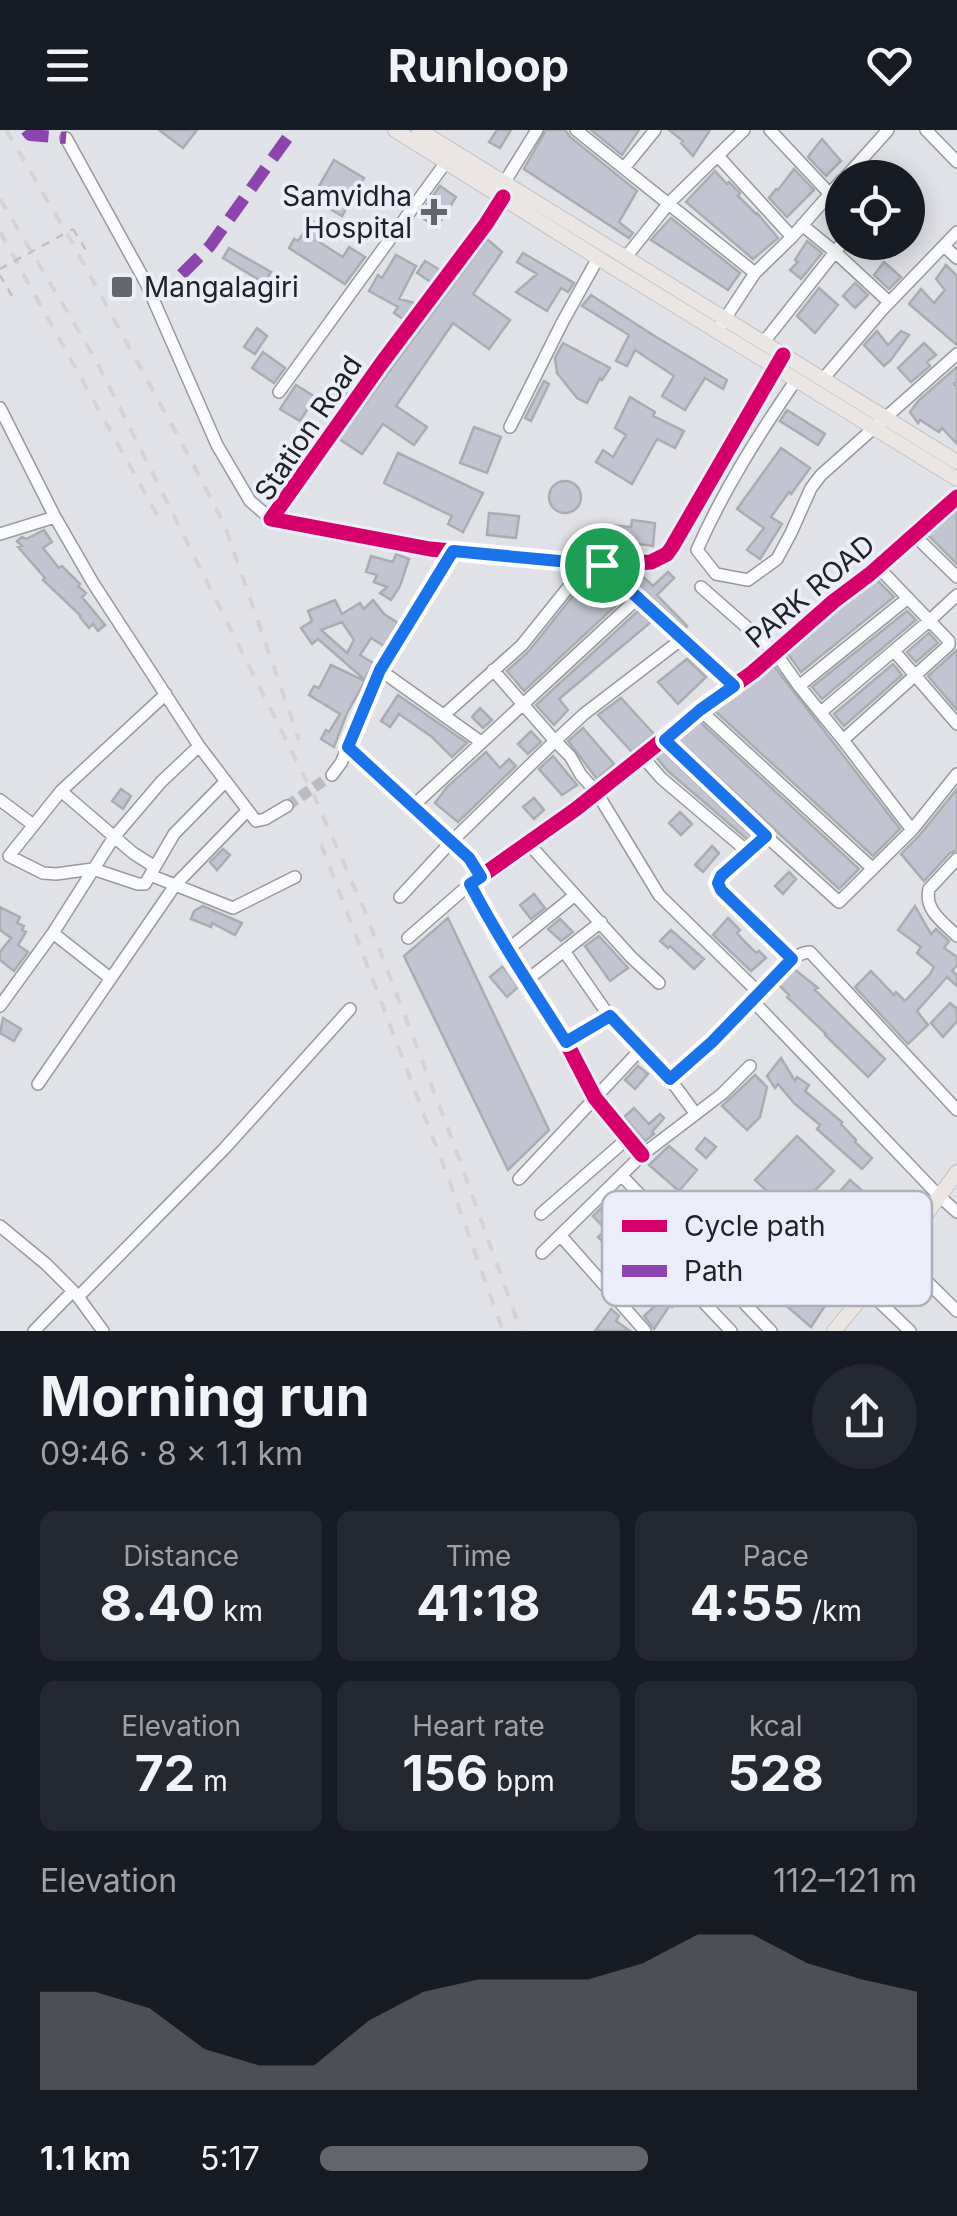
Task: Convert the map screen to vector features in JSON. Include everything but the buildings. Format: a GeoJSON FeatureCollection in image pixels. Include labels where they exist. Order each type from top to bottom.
{"type":"FeatureCollection","features":[{"type":"Feature","properties":{"kind":"main road"},"geometry":{"type":"LineString","coordinates":[[395,130],[446,162],[626,257],[720,325],[763,342],[796,380],[957,462]]}},
{"type":"Feature","properties":{"kind":"main road"},"geometry":{"type":"LineString","coordinates":[[419,130],[598,258],[779,361],[822,379],[957,478]]}},
{"type":"Feature","properties":{"kind":"main road"},"geometry":{"type":"LineString","coordinates":[[932,1205],[957,1172]]}},
{"type":"Feature","properties":{"kind":"main road"},"geometry":{"type":"LineString","coordinates":[[834,1331],[855,1306]]}},
{"type":"Feature","properties":{"kind":"street","name":"Station Road"},"geometry":{"type":"LineString","coordinates":[[271,518],[486,224],[537,130]]}},
{"type":"Feature","properties":{"kind":"street"},"geometry":{"type":"LineString","coordinates":[[576,130],[755,273]]}},
{"type":"Feature","properties":{"kind":"street"},"geometry":{"type":"LineString","coordinates":[[624,168],[654,130]]}},
{"type":"Feature","properties":{"kind":"street"},"geometry":{"type":"LineString","coordinates":[[626,257],[669,203],[744,130]]}},
{"type":"Feature","properties":{"kind":"street"},"geometry":{"type":"LineString","coordinates":[[770,130],[825,184]]}},
{"type":"Feature","properties":{"kind":"street"},"geometry":{"type":"LineString","coordinates":[[861,160],[888,130]]}},
{"type":"Feature","properties":{"kind":"street"},"geometry":{"type":"LineString","coordinates":[[926,130],[957,162]]}},
{"type":"Feature","properties":{"kind":"street","name":"Station Road"},"geometry":{"type":"LineString","coordinates":[[66,138],[146,283],[217,445],[250,501],[271,518],[430,549],[602,565],[651,562],[672,547],[779,361]]}},
{"type":"Feature","properties":{"kind":"street"},"geometry":{"type":"LineString","coordinates":[[718,156],[792,237]]}},
{"type":"Feature","properties":{"kind":"street"},"geometry":{"type":"LineString","coordinates":[[279,392],[446,162]]}},
{"type":"Feature","properties":{"kind":"street"},"geometry":{"type":"LineString","coordinates":[[720,325],[755,273],[825,204]]}},
{"type":"Feature","properties":{"kind":"street"},"geometry":{"type":"LineString","coordinates":[[802,226],[825,239]]}},
{"type":"Feature","properties":{"kind":"street"},"geometry":{"type":"LineString","coordinates":[[822,379],[957,232]]}},
{"type":"Feature","properties":{"kind":"street"},"geometry":{"type":"LineString","coordinates":[[944,246],[957,258]]}},
{"type":"Feature","properties":{"kind":"street"},"geometry":{"type":"LineString","coordinates":[[510,427],[598,258]]}},
{"type":"Feature","properties":{"kind":"street"},"geometry":{"type":"LineString","coordinates":[[763,342],[829,260]]}},
{"type":"Feature","properties":{"kind":"street"},"geometry":{"type":"LineString","coordinates":[[851,260],[889,302]]}},
{"type":"Feature","properties":{"kind":"street"},"geometry":{"type":"LineString","coordinates":[[796,380],[729,484],[697,550],[716,574],[748,580],[777,559],[821,475],[957,354]]}},
{"type":"Feature","properties":{"kind":"street"},"geometry":{"type":"LineString","coordinates":[[0,408],[92,582],[198,746],[256,821],[287,806]]}},
{"type":"Feature","properties":{"kind":"street","name":"PARK ROAD"},"geometry":{"type":"LineString","coordinates":[[408,938],[476,881],[734,686],[957,497]]}},
{"type":"Feature","properties":{"kind":"street"},"geometry":{"type":"LineString","coordinates":[[0,534],[55,517]]}},
{"type":"Feature","properties":{"kind":"street"},"geometry":{"type":"LineString","coordinates":[[914,534],[957,577]]}},
{"type":"Feature","properties":{"kind":"street"},"geometry":{"type":"LineString","coordinates":[[332,775],[380,670],[453,551]]}},
{"type":"Feature","properties":{"kind":"street"},"geometry":{"type":"LineString","coordinates":[[444,714],[522,645],[587,564]]}},
{"type":"Feature","properties":{"kind":"street"},"geometry":{"type":"LineString","coordinates":[[602,565],[734,686]]}},
{"type":"Feature","properties":{"kind":"street"},"geometry":{"type":"LineString","coordinates":[[843,740],[949,644],[878,567]]}},
{"type":"Feature","properties":{"kind":"street"},"geometry":{"type":"LineString","coordinates":[[701,587],[775,652],[912,830]]}},
{"type":"Feature","properties":{"kind":"street"},"geometry":{"type":"LineString","coordinates":[[821,712],[957,595]]}},
{"type":"Feature","properties":{"kind":"street"},"geometry":{"type":"LineString","coordinates":[[414,805],[638,598]]}},
{"type":"Feature","properties":{"kind":"street"},"geometry":{"type":"LineString","coordinates":[[798,686],[908,598]]}},
{"type":"Feature","properties":{"kind":"street"},"geometry":{"type":"LineString","coordinates":[[400,897],[584,714],[682,638]]}},
{"type":"Feature","properties":{"kind":"street"},"geometry":{"type":"LineString","coordinates":[[894,651],[957,724]]}},
{"type":"Feature","properties":{"kind":"street"},"geometry":{"type":"LineString","coordinates":[[380,670],[482,742]]}},
{"type":"Feature","properties":{"kind":"street"},"geometry":{"type":"LineString","coordinates":[[493,670],[570,756],[660,895],[957,1212]]}},
{"type":"Feature","properties":{"kind":"street"},"geometry":{"type":"LineString","coordinates":[[166,694],[61,791],[9,856],[43,873],[93,869],[145,884],[174,834],[225,782]]}},
{"type":"Feature","properties":{"kind":"street"},"geometry":{"type":"LineString","coordinates":[[700,710],[872,868]]}},
{"type":"Feature","properties":{"kind":"street"},"geometry":{"type":"LineString","coordinates":[[665,740],[836,901],[843,900],[912,830],[957,774]]}},
{"type":"Feature","properties":{"kind":"street"},"geometry":{"type":"LineString","coordinates":[[0,1006],[53,934],[114,837],[198,746]]}},
{"type":"Feature","properties":{"kind":"street"},"geometry":{"type":"LineString","coordinates":[[348,747],[469,858],[506,951],[566,1042],[595,1098],[642,1155]]}},
{"type":"Feature","properties":{"kind":"street"},"geometry":{"type":"LineString","coordinates":[[643,757],[661,778],[748,852]]}},
{"type":"Feature","properties":{"kind":"street"},"geometry":{"type":"LineString","coordinates":[[61,791],[153,871],[233,908],[295,877]]}},
{"type":"Feature","properties":{"kind":"street"},"geometry":{"type":"LineString","coordinates":[[0,800],[32,824]]}},
{"type":"Feature","properties":{"kind":"street"},"geometry":{"type":"LineString","coordinates":[[38,1084],[176,884],[247,811]]}},
{"type":"Feature","properties":{"kind":"street"},"geometry":{"type":"LineString","coordinates":[[766,836],[718,883],[792,959]]}},
{"type":"Feature","properties":{"kind":"street"},"geometry":{"type":"LineString","coordinates":[[528,843],[659,983]]}},
{"type":"Feature","properties":{"kind":"street"},"geometry":{"type":"LineString","coordinates":[[957,859],[927,895],[932,910],[957,936]]}},
{"type":"Feature","properties":{"kind":"street"},"geometry":{"type":"LineString","coordinates":[[506,951],[575,895]]}},
{"type":"Feature","properties":{"kind":"street"},"geometry":{"type":"LineString","coordinates":[[527,980],[601,922]]}},
{"type":"Feature","properties":{"kind":"street"},"geometry":{"type":"LineString","coordinates":[[53,934],[110,978]]}},
{"type":"Feature","properties":{"kind":"street"},"geometry":{"type":"LineString","coordinates":[[564,951],[610,1016],[670,1079],[695,1113]]}},
{"type":"Feature","properties":{"kind":"street"},"geometry":{"type":"LineString","coordinates":[[670,1079],[712,1042],[792,959],[806,951],[818,959],[957,1110]]}},
{"type":"Feature","properties":{"kind":"street"},"geometry":{"type":"LineString","coordinates":[[34,1331],[224,1149],[350,1009]]}},
{"type":"Feature","properties":{"kind":"street"},"geometry":{"type":"LineString","coordinates":[[566,1042],[610,1016]]}},
{"type":"Feature","properties":{"kind":"street"},"geometry":{"type":"LineString","coordinates":[[519,1179],[640,1050]]}},
{"type":"Feature","properties":{"kind":"street"},"geometry":{"type":"LineString","coordinates":[[607,1191],[642,1155],[722,1094],[750,1066]]}},
{"type":"Feature","properties":{"kind":"street"},"geometry":{"type":"LineString","coordinates":[[542,1214],[628,1138]]}},
{"type":"Feature","properties":{"kind":"street"},"geometry":{"type":"LineString","coordinates":[[622,1176],[637,1191]]}},
{"type":"Feature","properties":{"kind":"street"},"geometry":{"type":"LineString","coordinates":[[542,1253],[602,1196]]}},
{"type":"Feature","properties":{"kind":"street"},"geometry":{"type":"LineString","coordinates":[[0,1226],[76,1294],[103,1331]]}},
{"type":"Feature","properties":{"kind":"street"},"geometry":{"type":"LineString","coordinates":[[560,1235],[602,1282]]}},
{"type":"Feature","properties":{"kind":"street"},"geometry":{"type":"LineString","coordinates":[[932,1287],[957,1311]]}},
{"type":"Feature","properties":{"kind":"street"},"geometry":{"type":"LineString","coordinates":[[623,1306],[645,1331]]}},
{"type":"Feature","properties":{"kind":"street"},"geometry":{"type":"LineString","coordinates":[[707,1306],[731,1331]]}},
{"type":"Feature","properties":{"kind":"street"},"geometry":{"type":"LineString","coordinates":[[748,1306],[772,1331]]}},
{"type":"Feature","properties":{"kind":"street"},"geometry":{"type":"LineString","coordinates":[[884,1306],[910,1331]]}},
{"type":"Feature","properties":{"kind":"path"},"geometry":{"type":"LineString","coordinates":[[0,269],[73,229],[86,250]]}},
{"type":"Feature","properties":{"kind":"path"},"geometry":{"type":"LineString","coordinates":[[0,275],[12,296]]}},
{"type":"Feature","properties":{"kind":"tunnel"},"geometry":{"type":"LineString","coordinates":[[287,806],[332,775]]}},
{"type":"Feature","properties":{"kind":"railway"},"geometry":{"type":"LineString","coordinates":[[6,130],[70,239],[225,526],[299,740]]}},
{"type":"Feature","properties":{"kind":"railway"},"geometry":{"type":"LineString","coordinates":[[0,199],[96,360],[315,798],[364,909],[521,1331]]}},
{"type":"Feature","properties":{"kind":"railway"},"geometry":{"type":"LineString","coordinates":[[0,232],[161,522]]}},
{"type":"Feature","properties":{"kind":"railway"},"geometry":{"type":"LineString","coordinates":[[321,844],[503,1331]]}},
{"type":"Feature","properties":{"kind":"marked path"},"geometry":{"type":"LineString","coordinates":[[26,130],[30,135],[66,138]]}},
{"type":"Feature","properties":{"kind":"marked path"},"geometry":{"type":"LineString","coordinates":[[149,292],[178,278],[210,246],[293,130]]}},
{"type":"Feature","properties":{"kind":"cycle path"},"geometry":{"type":"LineString","coordinates":[[503,197],[271,519],[430,549],[602,565],[651,562],[672,547],[783,355]]}},
{"type":"Feature","properties":{"kind":"cycle path"},"geometry":{"type":"LineString","coordinates":[[642,1155],[595,1098],[566,1042],[506,951],[470,884],[576,809],[753,672],[957,497]]}},
{"type":"Feature","properties":{"kind":"place","name":"Samvidha Hospital"},"geometry":{"type":"Point","coordinates":[434,212]}},
{"type":"Feature","properties":{"kind":"place","name":"Mangalagiri"},"geometry":{"type":"Point","coordinates":[122,287]}},
{"type":"Feature","properties":{"kind":"route"},"geometry":{"type":"LineString","coordinates":[[453,551],[602,565],[734,686],[665,740],[766,836],[718,883],[792,959],[712,1042],[670,1079],[610,1016],[566,1042],[506,951],[470,884],[481,877],[469,858],[348,747],[380,670],[453,551]]}}]}
